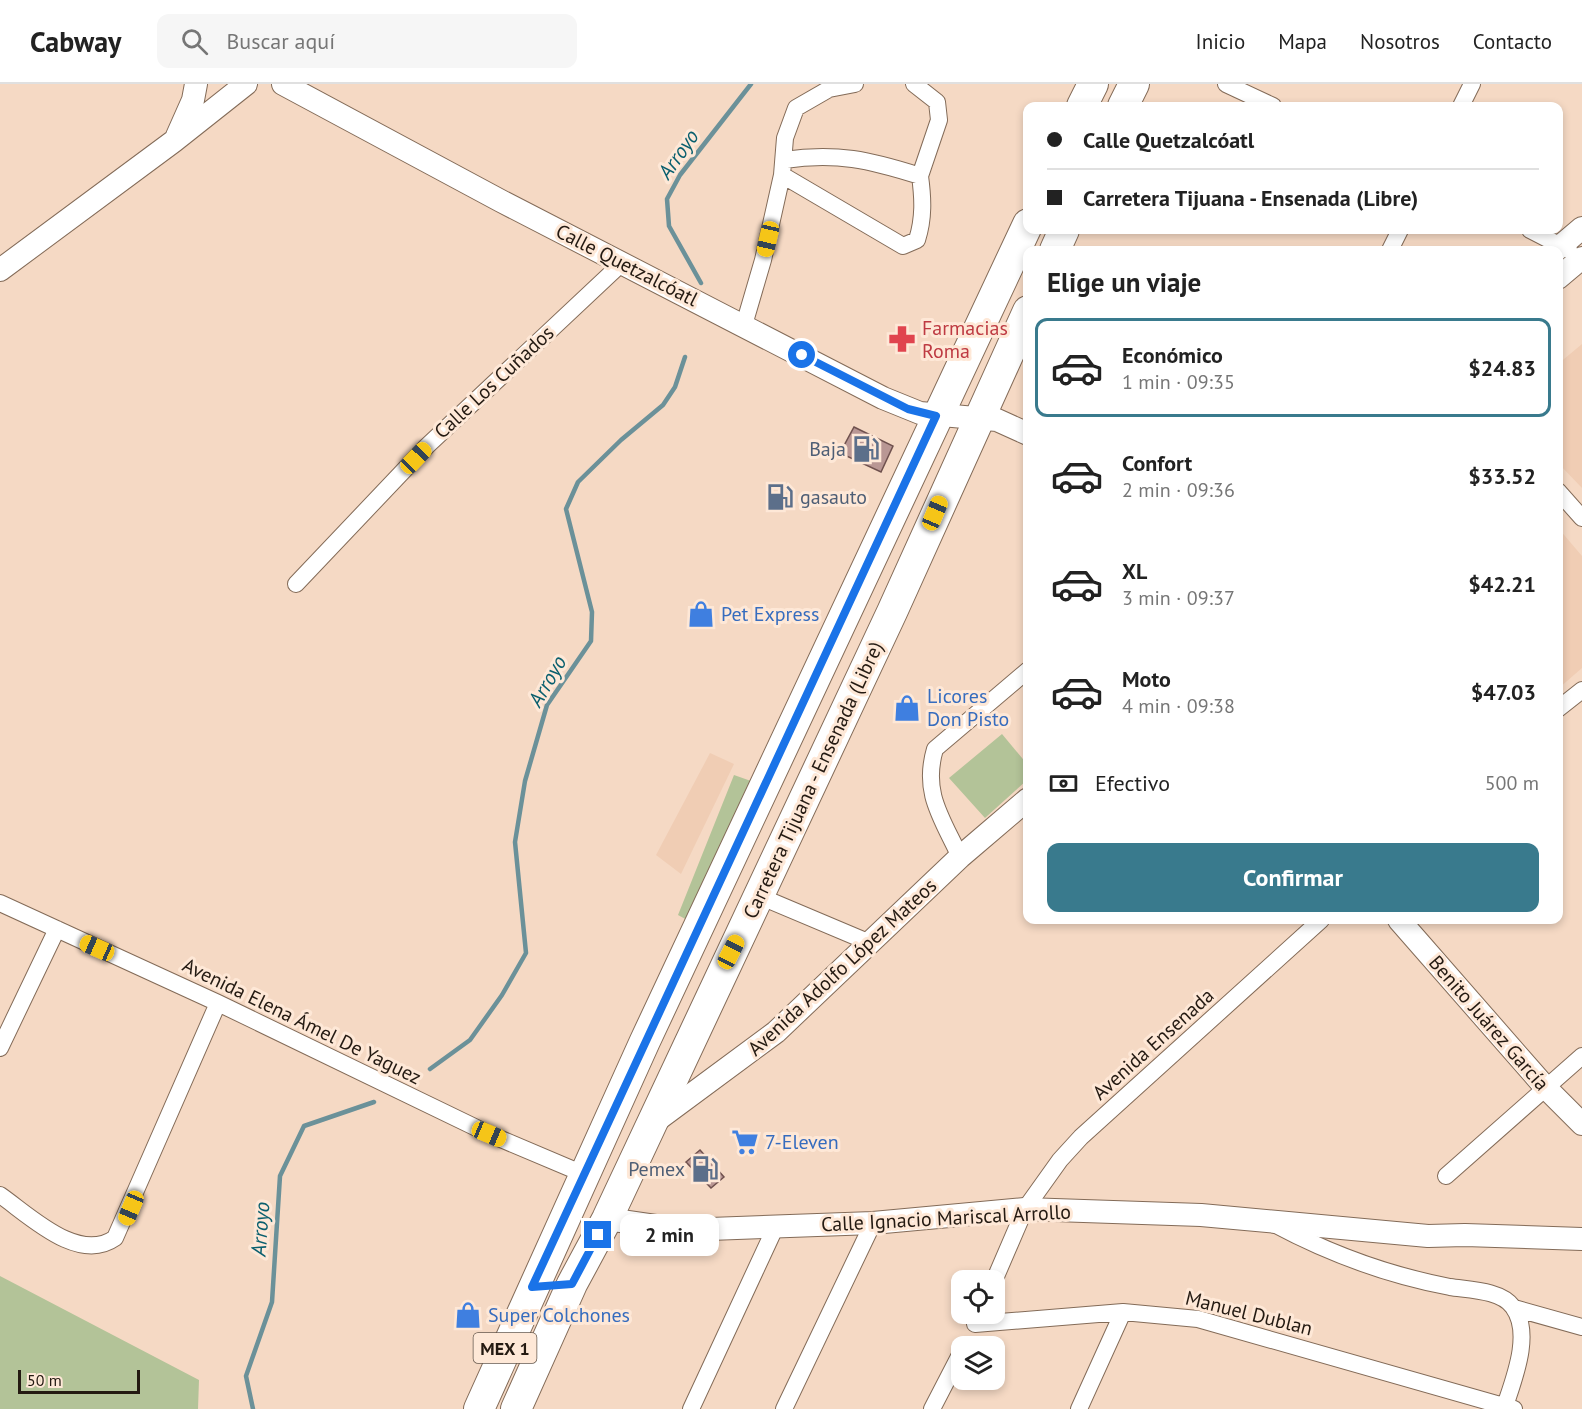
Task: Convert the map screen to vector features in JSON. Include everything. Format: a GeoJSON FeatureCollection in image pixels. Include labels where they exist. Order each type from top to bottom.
{"type":"FeatureCollection","features":[{"type":"Feature","properties":{"kind":"highway"},"geometry":{"type":"LineString","coordinates":[[1084,102],[1093,84]]}},
{"type":"Feature","properties":{"kind":"highway"},"geometry":{"type":"LineString","coordinates":[[1125,102],[1134,84]]}},
{"type":"Feature","properties":{"kind":"highway","name":"Carretera Tijuana - Ensenada (Libre)"},"geometry":{"type":"LineString","coordinates":[[479,1409],[532,1287],[586,1175],[645,1041],[1023,234]]}},
{"type":"Feature","properties":{"kind":"highway","name":"Carretera Tijuana - Ensenada (Libre)"},"geometry":{"type":"LineString","coordinates":[[516,1409],[572,1284],[607,1219],[892,612],[1023,322]]}},
{"type":"Feature","properties":{"kind":"highway"},"geometry":{"type":"LineString","coordinates":[[532,1287],[572,1284]]}},
{"type":"Feature","properties":{"kind":"street"},"geometry":{"type":"LineString","coordinates":[[174,141],[193,100],[196,84]]}},
{"type":"Feature","properties":{"kind":"street"},"geometry":{"type":"LineString","coordinates":[[0,270],[174,141],[246,84]]}},
{"type":"Feature","properties":{"kind":"street","name":"Calle Quetzalcóatl"},"geometry":{"type":"LineString","coordinates":[[283,84],[891,402],[936,416],[980,418],[1005,423],[1023,432]]}},
{"type":"Feature","properties":{"kind":"street"},"geometry":{"type":"LineString","coordinates":[[744,325],[763,261],[783,168],[785,138],[796,108],[829,89],[855,84]]}},
{"type":"Feature","properties":{"kind":"street"},"geometry":{"type":"LineString","coordinates":[[783,168],[903,246],[917,240],[923,203],[920,176],[939,120],[937,102],[915,84]]}},
{"type":"Feature","properties":{"kind":"street"},"geometry":{"type":"LineString","coordinates":[[1226,84],[1265,102]]}},
{"type":"Feature","properties":{"kind":"street"},"geometry":{"type":"LineString","coordinates":[[1463,102],[1472,84]]}},
{"type":"Feature","properties":{"kind":"street"},"geometry":{"type":"LineString","coordinates":[[783,168],[818,155],[874,161],[920,176]]}},
{"type":"Feature","properties":{"kind":"street"},"geometry":{"type":"LineString","coordinates":[[1561,246],[1582,228]]}},
{"type":"Feature","properties":{"kind":"street"},"geometry":{"type":"LineString","coordinates":[[1536,234],[1556,246]]}},
{"type":"Feature","properties":{"kind":"street"},"geometry":{"type":"LineString","coordinates":[[1563,250],[1582,258],[1563,274]]}},
{"type":"Feature","properties":{"kind":"street","name":"Calle Los Cuñados"},"geometry":{"type":"LineString","coordinates":[[296,584],[427,446],[622,263]]}},
{"type":"Feature","properties":{"kind":"street"},"geometry":{"type":"LineString","coordinates":[[1563,497],[1582,518]]}},
{"type":"Feature","properties":{"kind":"street"},"geometry":{"type":"LineString","coordinates":[[960,857],[930,789],[930,766],[935,749],[1023,674]]}},
{"type":"Feature","properties":{"kind":"street"},"geometry":{"type":"LineString","coordinates":[[1563,705],[1582,690]]}},
{"type":"Feature","properties":{"kind":"street","name":"Avenida Adolfo López Mateos"},"geometry":{"type":"LineString","coordinates":[[649,1126],[776,1032],[868,942],[960,857],[1023,803]]}},
{"type":"Feature","properties":{"kind":"street"},"geometry":{"type":"LineString","coordinates":[[759,896],[868,942]]}},
{"type":"Feature","properties":{"kind":"street","name":"Avenida Elena Ámel De Yaguez"},"geometry":{"type":"LineString","coordinates":[[0,903],[218,1003],[489,1134],[586,1175]]}},
{"type":"Feature","properties":{"kind":"street","name":"Avenida Ensenada"},"geometry":{"type":"LineString","coordinates":[[999,1270],[1025,1209],[1060,1160],[1081,1137],[1317,924]]}},
{"type":"Feature","properties":{"kind":"street","name":"Benito Juárez García"},"geometry":{"type":"LineString","coordinates":[[1402,924],[1546,1088],[1582,1124]]}},
{"type":"Feature","properties":{"kind":"street"},"geometry":{"type":"LineString","coordinates":[[0,1048],[57,930]]}},
{"type":"Feature","properties":{"kind":"street"},"geometry":{"type":"LineString","coordinates":[[0,1195],[37,1224],[55,1234],[85,1245],[107,1244],[115,1238],[218,1003]]}},
{"type":"Feature","properties":{"kind":"street"},"geometry":{"type":"LineString","coordinates":[[1446,1176],[1582,1056]]}},
{"type":"Feature","properties":{"kind":"street","name":"Calle Ignacio Mariscal Arrollo"},"geometry":{"type":"LineString","coordinates":[[607,1219],[683,1230],[873,1223],[1025,1209],[1201,1215],[1428,1236],[1582,1239]]}},
{"type":"Feature","properties":{"kind":"street"},"geometry":{"type":"LineString","coordinates":[[1268,1221],[1309,1243],[1353,1262],[1417,1281],[1501,1296],[1514,1308],[1582,1327]]}},
{"type":"Feature","properties":{"kind":"street"},"geometry":{"type":"LineString","coordinates":[[784,1409],[873,1223]]}},
{"type":"Feature","properties":{"kind":"street"},"geometry":{"type":"LineString","coordinates":[[691,1409],[776,1226]]}},
{"type":"Feature","properties":{"kind":"street","name":"Manuel Dublan"},"geometry":{"type":"LineString","coordinates":[[1005,1318],[1123,1312],[1169,1315],[1230,1326],[1508,1408],[1521,1344],[1521,1328],[1514,1308]]}},
{"type":"Feature","properties":{"kind":"street"},"geometry":{"type":"LineString","coordinates":[[1078,1409],[1123,1312]]}},
{"type":"Feature","properties":{"kind":"street"},"geometry":{"type":"LineString","coordinates":[[932,1409],[951,1373]]}},
{"type":"Feature","properties":{"kind":"shaded area"},"geometry":{"type":"Polygon","coordinates":[[[1582,344],[1582,488],[1563,468],[1563,360],[1582,344]]]}},
{"type":"Feature","properties":{"kind":"shaded area"},"geometry":{"type":"Polygon","coordinates":[[[1563,534],[1582,556],[1582,668],[1563,685],[1563,534]]]}},
{"type":"Feature","properties":{"kind":"shaded area"},"geometry":{"type":"Polygon","coordinates":[[[710,753],[734,764],[681,874],[656,855],[710,753]]]}},
{"type":"Feature","properties":{"kind":"green space"},"geometry":{"type":"Polygon","coordinates":[[[1002,734],[1023,759],[1023,784],[985,818],[949,778],[1002,734]]]}},
{"type":"Feature","properties":{"kind":"green space"},"geometry":{"type":"Polygon","coordinates":[[[734,775],[751,781],[689,921],[678,915],[734,775]]]}},
{"type":"Feature","properties":{"kind":"green space"},"geometry":{"type":"Polygon","coordinates":[[[0,1276],[199,1380],[198,1409],[0,1409],[0,1276]]]}},
{"type":"Feature","properties":{"kind":"building","name":"Baja"},"geometry":{"type":"Polygon","coordinates":[[[854,427],[893,446],[881,472],[840,453],[854,427]]]}},
{"type":"Feature","properties":{"kind":"building","name":"Pemex"},"geometry":{"type":"Polygon","coordinates":[[[700,1150],[724,1177],[711,1188],[686,1162],[700,1150]]]}},
{"type":"Feature","properties":{"kind":"waterway","name":"Arroyo"},"geometry":{"type":"LineString","coordinates":[[701,283],[669,226],[667,199],[680,175],[751,84]]}},
{"type":"Feature","properties":{"kind":"waterway","name":"Arroyo"},"geometry":{"type":"LineString","coordinates":[[430,1069],[470,1040],[502,995],[526,953],[515,842],[525,781],[547,705],[591,641],[592,612],[566,509],[578,482],[621,440],[663,405],[675,387],[685,357]]}},
{"type":"Feature","properties":{"kind":"waterway","name":"Arroyo"},"geometry":{"type":"LineString","coordinates":[[253,1409],[246,1376],[272,1302],[280,1176],[304,1126],[374,1102]]}},
{"type":"Feature","properties":{"kind":"place","name":"Farmacias Roma"},"geometry":{"type":"Point","coordinates":[902,339]}},
{"type":"Feature","properties":{"kind":"place","name":"Baja"},"geometry":{"type":"Point","coordinates":[866,449]}},
{"type":"Feature","properties":{"kind":"place","name":"gasauto"},"geometry":{"type":"Point","coordinates":[780,497]}},
{"type":"Feature","properties":{"kind":"place","name":"Pet Express"},"geometry":{"type":"Point","coordinates":[701,614]}},
{"type":"Feature","properties":{"kind":"place","name":"Licores Don Pisto"},"geometry":{"type":"Point","coordinates":[907,708]}},
{"type":"Feature","properties":{"kind":"place","name":"7-Eleven"},"geometry":{"type":"Point","coordinates":[745,1142]}},
{"type":"Feature","properties":{"kind":"place","name":"Pemex"},"geometry":{"type":"Point","coordinates":[705,1169]}},
{"type":"Feature","properties":{"kind":"place","name":"Super Colchones"},"geometry":{"type":"Point","coordinates":[468,1315]}},
{"type":"Feature","properties":{"kind":"route"},"geometry":{"type":"LineString","coordinates":[[598,1235],[572,1284],[532,1287],[586,1175],[645,1041],[826,657],[936,416],[908,409],[883,398],[802,355]]}}]}
